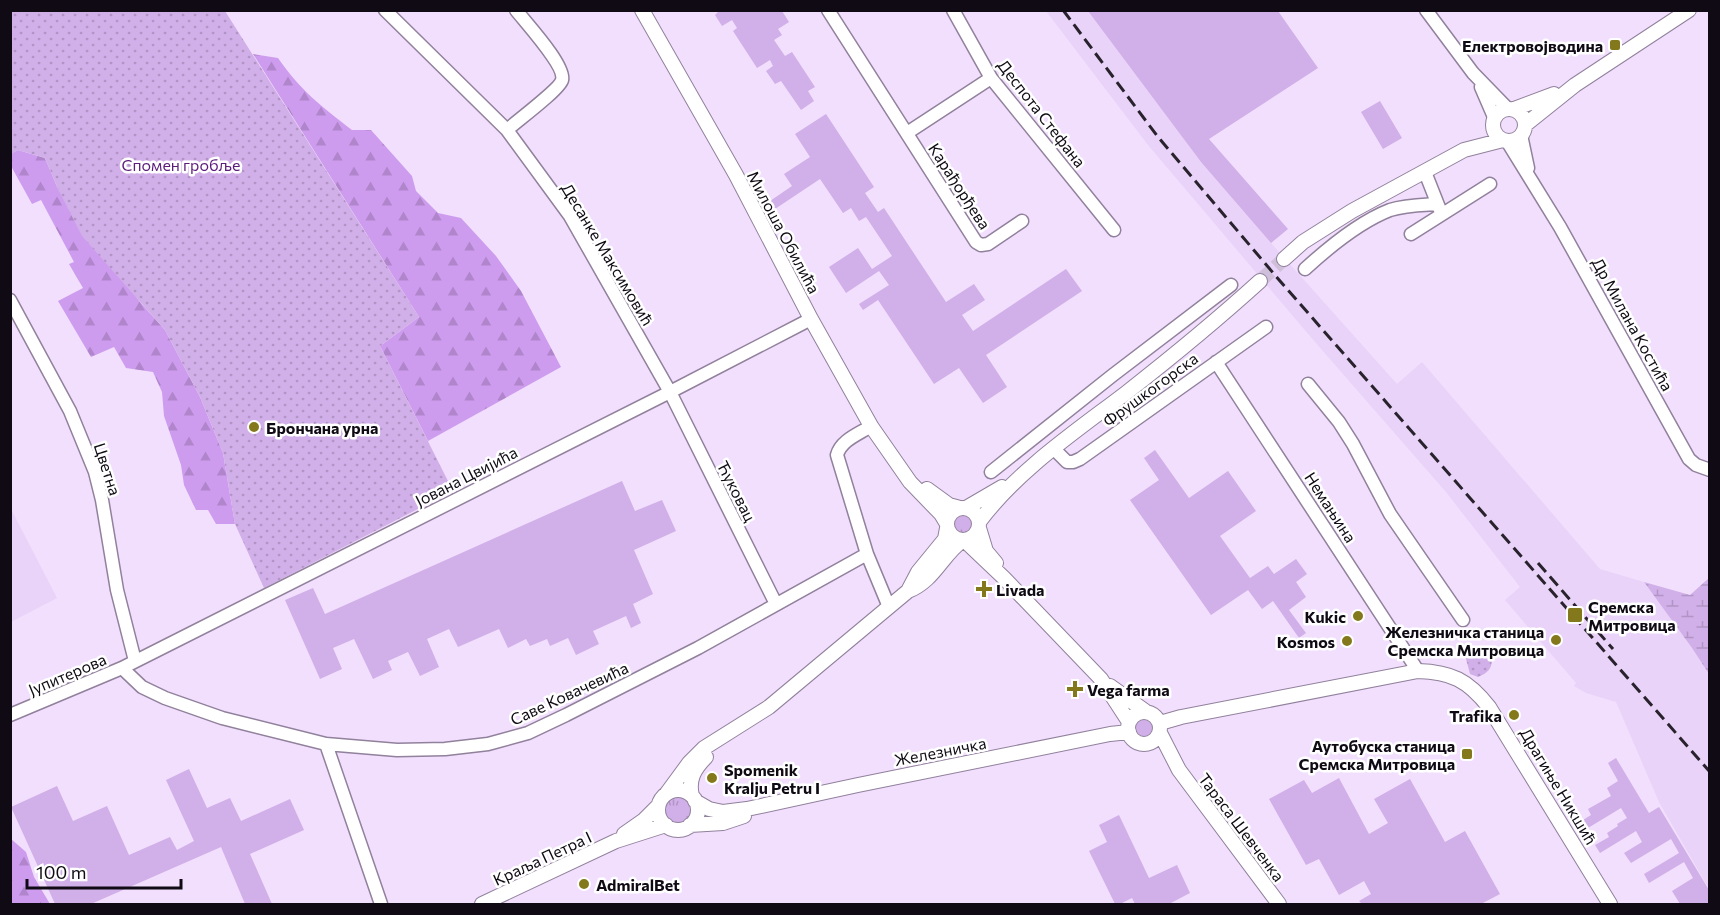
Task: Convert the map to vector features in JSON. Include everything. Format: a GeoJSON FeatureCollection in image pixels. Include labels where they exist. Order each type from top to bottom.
{"type":"FeatureCollection","features":[{"type":"Feature","properties":{"kind":"street","name":"Десанке Максимовић"},"geometry":{"type":"LineString","coordinates":[[386,10],[507,130],[570,216],[670,392]]}},
{"type":"Feature","properties":{"kind":"street"},"geometry":{"type":"LineString","coordinates":[[507,130],[557,88],[563,78],[551,54],[516,10]]}},
{"type":"Feature","properties":{"kind":"street","name":"Карађорђева"},"geometry":{"type":"LineString","coordinates":[[828,10],[976,242],[981,245],[988,244],[1022,221]]}},
{"type":"Feature","properties":{"kind":"street","name":"Деспота Стефана"},"geometry":{"type":"LineString","coordinates":[[953,10],[991,78],[1114,230]]}},
{"type":"Feature","properties":{"kind":"street"},"geometry":{"type":"LineString","coordinates":[[1426,10],[1473,73],[1510,109],[1521,114],[1523,130]]}},
{"type":"Feature","properties":{"kind":"street"},"geometry":{"type":"LineString","coordinates":[[1464,150],[1515,140],[1523,130],[1575,85],[1689,10]]}},
{"type":"Feature","properties":{"kind":"street","name":"Милоша Обилића"},"geometry":{"type":"LineString","coordinates":[[647,12],[811,319],[871,426],[910,482],[941,514],[947,526]]}},
{"type":"Feature","properties":{"kind":"street"},"geometry":{"type":"LineString","coordinates":[[1473,73],[1493,119],[1494,133],[1505,141]]}},
{"type":"Feature","properties":{"kind":"street","name":"Карађорђева"},"geometry":{"type":"LineString","coordinates":[[907,134],[991,78]]}},
{"type":"Feature","properties":{"kind":"street"},"geometry":{"type":"LineString","coordinates":[[1284,259],[1324,227],[1464,150],[1477,139],[1499,111],[1575,85]]}},
{"type":"Feature","properties":{"kind":"street","name":"Др Милана Костића"},"geometry":{"type":"LineString","coordinates":[[1523,130],[1526,159],[1535,186]]}},
{"type":"Feature","properties":{"kind":"street","name":"Др Милана Костића"},"geometry":{"type":"LineString","coordinates":[[1505,141],[1535,186],[1689,459],[1696,465],[1710,470]]}},
{"type":"Feature","properties":{"kind":"street"},"geometry":{"type":"LineString","coordinates":[[1425,172],[1439,209]]}},
{"type":"Feature","properties":{"kind":"street"},"geometry":{"type":"LineString","coordinates":[[1411,234],[1439,209],[1490,184]]}},
{"type":"Feature","properties":{"kind":"street"},"geometry":{"type":"LineString","coordinates":[[1305,269],[1334,243],[1388,211],[1402,207],[1439,209]]}},
{"type":"Feature","properties":{"kind":"street","name":"Фрушкогорска"},"geometry":{"type":"LineString","coordinates":[[979,525],[995,502],[1031,468],[1208,328],[1260,281]]}},
{"type":"Feature","properties":{"kind":"street","name":"Фрушкогорска"},"geometry":{"type":"LineString","coordinates":[[991,472],[1231,285]]}},
{"type":"Feature","properties":{"kind":"street","name":"Цветна"},"geometry":{"type":"LineString","coordinates":[[10,300],[70,411],[95,472],[117,590],[135,661]]}},
{"type":"Feature","properties":{"kind":"street","name":"Јована Цвијића"},"geometry":{"type":"LineString","coordinates":[[135,661],[811,319]]}},
{"type":"Feature","properties":{"kind":"street","name":"Фрушкогорска"},"geometry":{"type":"LineString","coordinates":[[1054,449],[1067,462],[1080,459],[1266,327]]}},
{"type":"Feature","properties":{"kind":"street","name":"Немањина"},"geometry":{"type":"LineString","coordinates":[[1216,362],[1418,671]]}},
{"type":"Feature","properties":{"kind":"street","name":"Фрушкогорска"},"geometry":{"type":"LineString","coordinates":[[1113,375],[1126,392]]}},
{"type":"Feature","properties":{"kind":"street"},"geometry":{"type":"LineString","coordinates":[[1308,384],[1353,444],[1390,514],[1463,620]]}},
{"type":"Feature","properties":{"kind":"street","name":"Ћуковац"},"geometry":{"type":"LineString","coordinates":[[670,392],[776,604]]}},
{"type":"Feature","properties":{"kind":"street"},"geometry":{"type":"LineString","coordinates":[[871,426],[846,442],[837,455],[867,554],[889,607]]}},
{"type":"Feature","properties":{"kind":"street","name":"Милоша Обилића"},"geometry":{"type":"LineString","coordinates":[[900,466],[936,497],[949,505],[963,508]]}},
{"type":"Feature","properties":{"kind":"street","name":"Фрушкогорска"},"geometry":{"type":"LineString","coordinates":[[963,508],[1031,468]]}},
{"type":"Feature","properties":{"kind":"street"},"geometry":{"type":"LineString","coordinates":[[908,591],[918,572],[945,539],[951,513],[963,508],[975,513],[986,550],[1004,578]]}},
{"type":"Feature","properties":{"kind":"street"},"geometry":{"type":"LineString","coordinates":[[725,736],[695,770],[690,781],[696,816],[690,825],[675,829],[666,825],[659,816],[658,806],[696,755],[769,707],[908,591],[918,586],[936,571],[955,546],[973,536],[979,525]]}},
{"type":"Feature","properties":{"kind":"street"},"geometry":{"type":"LineString","coordinates":[[947,526],[954,537],[964,540],[1004,578],[1101,679],[1154,715],[1160,728]]}},
{"type":"Feature","properties":{"kind":"street","name":"Саве Ковачевића"},"geometry":{"type":"LineString","coordinates":[[122,668],[142,687],[165,698],[222,718],[326,744],[397,750],[445,749],[488,744],[528,733],[698,648],[867,554]]}},
{"type":"Feature","properties":{"kind":"street","name":"Јупитерова"},"geometry":{"type":"LineString","coordinates":[[10,715],[135,661]]}},
{"type":"Feature","properties":{"kind":"street"},"geometry":{"type":"LineString","coordinates":[[1101,679],[1129,727],[1134,741],[1144,744],[1154,741],[1160,728],[1181,717],[1418,671]]}},
{"type":"Feature","properties":{"kind":"street","name":"Драгиње Никшић"},"geometry":{"type":"LineString","coordinates":[[1418,671],[1450,674],[1474,688],[1508,735],[1610,904]]}},
{"type":"Feature","properties":{"kind":"street"},"geometry":{"type":"LineString","coordinates":[[1129,727],[1135,714],[1145,711]]}},
{"type":"Feature","properties":{"kind":"street","name":"Железничка"},"geometry":{"type":"LineString","coordinates":[[694,799],[709,809],[723,813],[1110,734],[1129,727]]}},
{"type":"Feature","properties":{"kind":"street","name":"Тараса Шевченка"},"geometry":{"type":"LineString","coordinates":[[1160,728],[1179,770],[1279,904]]}},
{"type":"Feature","properties":{"kind":"street"},"geometry":{"type":"LineString","coordinates":[[326,744],[381,904]]}},
{"type":"Feature","properties":{"kind":"street","name":"Тараса Шевченка"},"geometry":{"type":"LineString","coordinates":[[1144,744],[1179,770]]}},
{"type":"Feature","properties":{"kind":"street"},"geometry":{"type":"LineString","coordinates":[[667,793],[678,790],[694,799]]}},
{"type":"Feature","properties":{"kind":"street","name":"Краља Петра I"},"geometry":{"type":"LineString","coordinates":[[616,841],[658,806]]}},
{"type":"Feature","properties":{"kind":"street","name":"Железничка"},"geometry":{"type":"LineString","coordinates":[[690,825],[723,823],[741,818],[759,807]]}},
{"type":"Feature","properties":{"kind":"street","name":"Краља Петра I"},"geometry":{"type":"LineString","coordinates":[[482,904],[616,841],[666,825]]}},
{"type":"Feature","properties":{"kind":"shaded area"},"geometry":{"type":"Polygon","coordinates":[[[1046,11],[1088,11],[1201,162],[1397,384],[1422,362],[1600,569],[1644,582],[1709,674],[1709,889],[1659,802],[1616,702],[1586,693],[1574,686],[1576,683],[1505,600],[1520,587],[1446,492],[1148,145],[1046,11]]]}},
{"type":"Feature","properties":{"kind":"shaded area"},"geometry":{"type":"Polygon","coordinates":[[[11,509],[57,598],[10,622],[11,509]]]}},
{"type":"Feature","properties":{"kind":"green space","name":"Спомен гробље"},"geometry":{"type":"Polygon","coordinates":[[[11,10],[225,11],[419,317],[380,346],[453,491],[264,588],[235,524],[223,453],[200,397],[165,330],[82,236],[45,158],[18,150],[11,154],[11,10]]]}},
{"type":"Feature","properties":{"kind":"green space"},"geometry":{"type":"Polygon","coordinates":[[[717,11],[782,11],[789,22],[778,29],[782,35],[774,40],[785,56],[792,52],[815,87],[808,91],[814,101],[801,110],[781,81],[775,84],[766,71],[773,66],[770,60],[757,68],[733,31],[737,28],[732,20],[722,26],[715,15],[717,11]]]}},
{"type":"Feature","properties":{"kind":"green space"},"geometry":{"type":"Polygon","coordinates":[[[1088,11],[1278,11],[1318,68],[1209,139],[1288,229],[1271,243],[1201,162],[1088,11]]]}},
{"type":"Feature","properties":{"kind":"green space"},"geometry":{"type":"Polygon","coordinates":[[[253,54],[278,58],[312,97],[352,130],[371,130],[412,176],[416,191],[438,213],[461,218],[496,256],[521,291],[561,367],[428,441],[380,346],[419,317],[253,54]]]}},
{"type":"Feature","properties":{"kind":"green space"},"geometry":{"type":"Polygon","coordinates":[[[1380,101],[1402,138],[1383,149],[1361,112],[1380,101]]]}},
{"type":"Feature","properties":{"kind":"green space"},"geometry":{"type":"Polygon","coordinates":[[[826,114],[874,187],[865,193],[878,212],[884,208],[946,302],[974,284],[985,300],[962,315],[973,331],[1066,269],[1082,291],[986,355],[1007,387],[983,403],[959,368],[934,384],[878,300],[863,310],[859,304],[889,285],[879,271],[846,293],[829,267],[858,248],[872,269],[892,256],[866,217],[859,221],[851,208],[843,213],[820,179],[775,209],[770,201],[792,186],[784,174],[810,157],[795,134],[826,114]]]}},
{"type":"Feature","properties":{"kind":"green space"},"geometry":{"type":"Polygon","coordinates":[[[18,150],[45,158],[58,189],[140,302],[165,330],[200,397],[223,453],[235,524],[216,524],[208,510],[196,510],[184,485],[181,465],[164,416],[162,392],[153,372],[126,368],[114,347],[91,357],[58,301],[83,288],[69,264],[74,262],[41,200],[32,204],[11,166],[10,154],[18,150]]]}},
{"type":"Feature","properties":{"kind":"green space"},"geometry":{"type":"Polygon","coordinates":[[[1155,450],[1189,498],[1228,471],[1256,511],[1220,536],[1250,578],[1268,566],[1274,574],[1296,559],[1307,574],[1296,582],[1306,597],[1289,610],[1306,633],[1299,638],[1273,601],[1262,609],[1248,590],[1211,615],[1130,500],[1159,480],[1144,458],[1155,450]]]}},
{"type":"Feature","properties":{"kind":"green space"},"geometry":{"type":"Polygon","coordinates":[[[622,481],[635,511],[662,500],[676,531],[634,550],[653,594],[633,604],[641,623],[631,628],[626,616],[593,631],[599,644],[576,655],[568,638],[550,646],[547,639],[530,646],[526,639],[508,648],[499,629],[458,647],[449,629],[427,639],[439,667],[420,676],[408,652],[388,661],[392,670],[373,679],[354,639],[333,648],[342,669],[320,679],[285,600],[313,588],[325,614],[622,481]]]}},
{"type":"Feature","properties":{"kind":"green space"},"geometry":{"type":"Polygon","coordinates":[[[963,514],[970,517],[973,524],[970,531],[963,534],[956,531],[953,524],[956,517],[963,514]]]}},
{"type":"Feature","properties":{"kind":"green space"},"geometry":{"type":"Polygon","coordinates":[[[1709,578],[1709,674],[1644,582],[1690,595],[1709,578]]]}},
{"type":"Feature","properties":{"kind":"green space"},"geometry":{"type":"Polygon","coordinates":[[[1478,646],[1490,652],[1492,661],[1489,670],[1478,677],[1470,674],[1465,655],[1473,647],[1478,646]]]}},
{"type":"Feature","properties":{"kind":"green space"},"geometry":{"type":"Polygon","coordinates":[[[1145,718],[1152,721],[1155,728],[1152,735],[1145,738],[1138,735],[1135,728],[1138,721],[1145,718]]]}},
{"type":"Feature","properties":{"kind":"green space"},"geometry":{"type":"Polygon","coordinates":[[[1616,758],[1649,813],[1659,807],[1709,890],[1709,904],[1680,904],[1672,891],[1693,878],[1684,862],[1649,883],[1644,874],[1679,853],[1671,839],[1631,863],[1624,853],[1642,842],[1636,831],[1600,853],[1595,845],[1609,837],[1607,833],[1627,818],[1621,808],[1583,831],[1578,823],[1591,815],[1588,809],[1611,796],[1607,788],[1618,781],[1608,763],[1616,758]]]}},
{"type":"Feature","properties":{"kind":"green space"},"geometry":{"type":"Polygon","coordinates":[[[189,769],[207,808],[230,798],[241,821],[290,799],[304,830],[250,854],[272,904],[245,904],[221,847],[91,904],[55,904],[11,807],[57,786],[73,821],[107,806],[129,855],[170,837],[177,850],[194,841],[166,780],[189,769]]]}},
{"type":"Feature","properties":{"kind":"green space"},"geometry":{"type":"Polygon","coordinates":[[[1339,778],[1369,834],[1388,823],[1374,799],[1410,779],[1445,842],[1465,831],[1500,894],[1481,904],[1362,904],[1359,901],[1371,894],[1364,881],[1339,895],[1319,859],[1306,865],[1269,799],[1304,780],[1312,793],[1339,778]]]}},
{"type":"Feature","properties":{"kind":"green space"},"geometry":{"type":"Polygon","coordinates":[[[678,797],[687,801],[691,810],[687,819],[678,823],[669,819],[665,810],[669,801],[678,797]]]}},
{"type":"Feature","properties":{"kind":"green space"},"geometry":{"type":"Polygon","coordinates":[[[1119,815],[1149,878],[1177,865],[1190,893],[1169,904],[1135,904],[1132,898],[1115,904],[1089,851],[1107,842],[1099,825],[1119,815]]]}},
{"type":"Feature","properties":{"kind":"green space"},"geometry":{"type":"Polygon","coordinates":[[[10,838],[26,852],[34,877],[50,904],[11,904],[10,838]]]}},
{"type":"Feature","properties":{"kind":"tunnel"},"geometry":{"type":"LineString","coordinates":[[1260,281],[1284,259]]}},
{"type":"Feature","properties":{"kind":"railway"},"geometry":{"type":"LineString","coordinates":[[1063,10],[1158,137],[1280,281],[1710,772]]}},
{"type":"Feature","properties":{"kind":"railway"},"geometry":{"type":"LineString","coordinates":[[1538,563],[1613,649]]}},
{"type":"Feature","properties":{"kind":"place","name":"Електровојводина"},"geometry":{"type":"Point","coordinates":[1615,45]}},
{"type":"Feature","properties":{"kind":"place","name":"Брончана урна"},"geometry":{"type":"Point","coordinates":[254,427]}},
{"type":"Feature","properties":{"kind":"place","name":"Livada"},"geometry":{"type":"Point","coordinates":[984,589]}},
{"type":"Feature","properties":{"kind":"place","name":"Сремска Митровица"},"geometry":{"type":"Point","coordinates":[1575,615]}},
{"type":"Feature","properties":{"kind":"place","name":"Kukic"},"geometry":{"type":"Point","coordinates":[1358,616]}},
{"type":"Feature","properties":{"kind":"place","name":"Железничка станица Сремска Митровица"},"geometry":{"type":"Point","coordinates":[1556,640]}},
{"type":"Feature","properties":{"kind":"place","name":"Kosmos"},"geometry":{"type":"Point","coordinates":[1347,641]}},
{"type":"Feature","properties":{"kind":"place","name":"Vega farma"},"geometry":{"type":"Point","coordinates":[1075,689]}},
{"type":"Feature","properties":{"kind":"place","name":"Trafika"},"geometry":{"type":"Point","coordinates":[1514,715]}},
{"type":"Feature","properties":{"kind":"place","name":"Аутобуска станица Сремска Митровица"},"geometry":{"type":"Point","coordinates":[1467,754]}},
{"type":"Feature","properties":{"kind":"place","name":"Spomenik Kralju Petru I"},"geometry":{"type":"Point","coordinates":[712,778]}},
{"type":"Feature","properties":{"kind":"place","name":"AdmiralBet"},"geometry":{"type":"Point","coordinates":[584,884]}}]}
